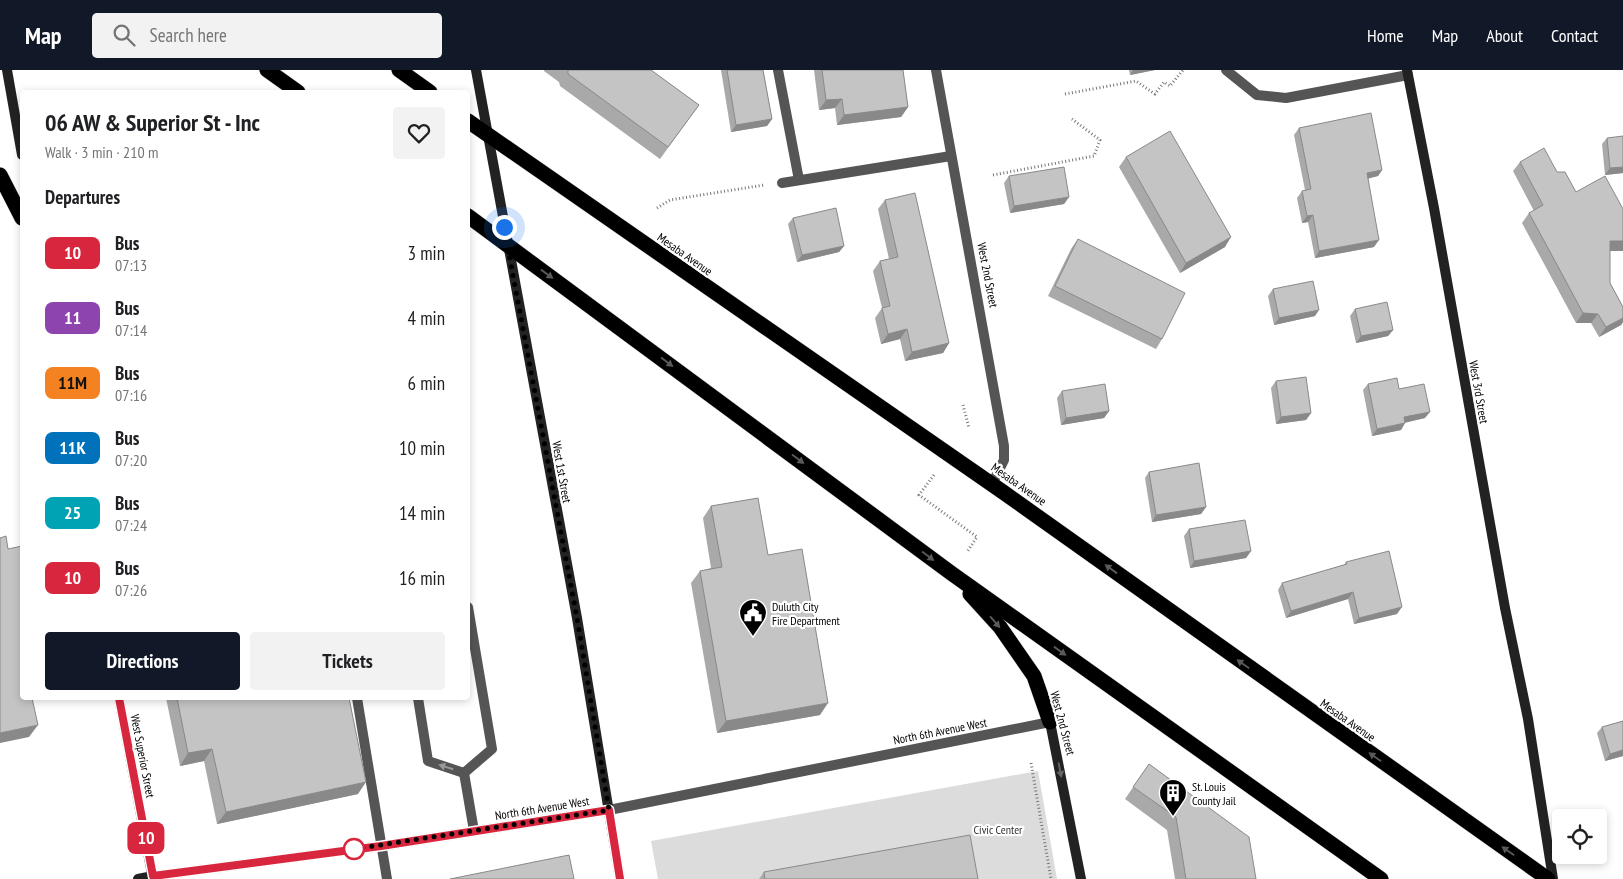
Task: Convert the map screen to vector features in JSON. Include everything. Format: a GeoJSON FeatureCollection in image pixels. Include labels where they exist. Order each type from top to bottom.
{"type":"FeatureCollection","features":[{"type":"Feature","properties":{"kind":"highway"},"geometry":{"type":"LineString","coordinates":[[267,70],[295,90]]}},
{"type":"Feature","properties":{"kind":"highway"},"geometry":{"type":"LineString","coordinates":[[399,70],[427,90]]}},
{"type":"Feature","properties":{"kind":"highway","name":"Mesaba Avenue"},"geometry":{"type":"LineString","coordinates":[[470,122],[992,484],[1548,879]]}},
{"type":"Feature","properties":{"kind":"highway"},"geometry":{"type":"LineString","coordinates":[[0,175],[20,214]]}},
{"type":"Feature","properties":{"kind":"highway"},"geometry":{"type":"LineString","coordinates":[[470,217],[951,573],[1381,879]]}},
{"type":"Feature","properties":{"kind":"highway","name":"West 2nd Street"},"geometry":{"type":"LineString","coordinates":[[951,573],[1000,627],[1034,676],[1050,722]]}},
{"type":"Feature","properties":{"kind":"street"},"geometry":{"type":"LineString","coordinates":[[7,70],[20,134]]}},
{"type":"Feature","properties":{"kind":"street","name":"West 1st Street"},"geometry":{"type":"LineString","coordinates":[[476,70],[577,618],[620,879]]}},
{"type":"Feature","properties":{"kind":"street"},"geometry":{"type":"LineString","coordinates":[[778,70],[799,180]]}},
{"type":"Feature","properties":{"kind":"street","name":"West 2nd Street"},"geometry":{"type":"LineString","coordinates":[[936,70],[1004,446],[1004,460],[992,484]]}},
{"type":"Feature","properties":{"kind":"street"},"geometry":{"type":"LineString","coordinates":[[1226,70],[1257,95],[1286,98],[1408,72]]}},
{"type":"Feature","properties":{"kind":"street","name":"West 3rd Street"},"geometry":{"type":"LineString","coordinates":[[1408,72],[1505,608],[1528,719],[1553,879]]}},
{"type":"Feature","properties":{"kind":"street"},"geometry":{"type":"LineString","coordinates":[[782,182],[951,156]]}},
{"type":"Feature","properties":{"kind":"street"},"geometry":{"type":"LineString","coordinates":[[464,773],[492,749],[470,619]]}},
{"type":"Feature","properties":{"kind":"street","name":"West Superior Street"},"geometry":{"type":"LineString","coordinates":[[119,700],[153,878]]}},
{"type":"Feature","properties":{"kind":"street"},"geometry":{"type":"LineString","coordinates":[[357,700],[387,879]]}},
{"type":"Feature","properties":{"kind":"street"},"geometry":{"type":"LineString","coordinates":[[418,700],[428,761],[464,773]]}},
{"type":"Feature","properties":{"kind":"street","name":"West 2nd Street"},"geometry":{"type":"LineString","coordinates":[[1050,722],[1081,879]]}},
{"type":"Feature","properties":{"kind":"street","name":"North 6th Avenue West"},"geometry":{"type":"LineString","coordinates":[[153,878],[381,846],[609,810],[1050,722]]}},
{"type":"Feature","properties":{"kind":"street"},"geometry":{"type":"LineString","coordinates":[[464,773],[474,831]]}},
{"type":"Feature","properties":{"kind":"street"},"geometry":{"type":"LineString","coordinates":[[138,879],[153,878]]}},
{"type":"Feature","properties":{"kind":"path"},"geometry":{"type":"LineString","coordinates":[[1065,94],[1136,81],[1154,94],[1164,82],[1170,86],[1183,70]]}},
{"type":"Feature","properties":{"kind":"path"},"geometry":{"type":"LineString","coordinates":[[993,175],[1094,156],[1100,140],[1072,119]]}},
{"type":"Feature","properties":{"kind":"path"},"geometry":{"type":"LineString","coordinates":[[657,208],[670,200],[782,182]]}},
{"type":"Feature","properties":{"kind":"path"},"geometry":{"type":"LineString","coordinates":[[963,405],[969,428]]}},
{"type":"Feature","properties":{"kind":"path"},"geometry":{"type":"LineString","coordinates":[[934,475],[919,495],[977,537],[967,552]]}},
{"type":"Feature","properties":{"kind":"path"},"geometry":{"type":"LineString","coordinates":[[1030,763],[1051,879]]}},
{"type":"Feature","properties":{"kind":"green space","name":"Civic Center"},"geometry":{"type":"Polygon","coordinates":[[[1038,771],[1057,879],[658,879],[651,841],[1038,771]]]}},
{"type":"Feature","properties":{"kind":"building"},"geometry":{"type":"Polygon","coordinates":[[[568,70],[651,70],[699,105],[668,147],[568,74],[568,70]]]}},
{"type":"Feature","properties":{"kind":"building"},"geometry":{"type":"Polygon","coordinates":[[[727,70],[763,70],[772,119],[736,125],[727,70]]]}},
{"type":"Feature","properties":{"kind":"building"},"geometry":{"type":"Polygon","coordinates":[[[822,70],[903,70],[908,107],[844,115],[842,99],[826,100],[822,70]]]}},
{"type":"Feature","properties":{"kind":"building"},"geometry":{"type":"Polygon","coordinates":[[[1371,113],[1382,170],[1367,173],[1379,240],[1319,251],[1313,215],[1307,216],[1302,191],[1311,189],[1299,128],[1371,113]]]}},
{"type":"Feature","properties":{"kind":"building"},"geometry":{"type":"Polygon","coordinates":[[[1170,131],[1231,237],[1186,263],[1126,157],[1170,131]]]}},
{"type":"Feature","properties":{"kind":"building"},"geometry":{"type":"Polygon","coordinates":[[[1623,136],[1623,167],[1610,168],[1607,138],[1623,136]]]}},
{"type":"Feature","properties":{"kind":"building"},"geometry":{"type":"Polygon","coordinates":[[[1544,148],[1557,172],[1565,172],[1576,192],[1605,176],[1623,209],[1623,241],[1610,241],[1610,283],[1623,307],[1623,318],[1606,327],[1598,314],[1583,313],[1529,213],[1543,205],[1520,162],[1544,148]]]}},
{"type":"Feature","properties":{"kind":"building"},"geometry":{"type":"Polygon","coordinates":[[[1064,167],[1069,197],[1014,206],[1009,176],[1064,167]]]}},
{"type":"Feature","properties":{"kind":"building"},"geometry":{"type":"Polygon","coordinates":[[[915,193],[949,343],[912,352],[907,329],[888,334],[882,308],[890,306],[880,261],[898,257],[885,200],[915,193]]]}},
{"type":"Feature","properties":{"kind":"building"},"geometry":{"type":"Polygon","coordinates":[[[836,208],[844,246],[802,255],[793,218],[836,208]]]}},
{"type":"Feature","properties":{"kind":"building"},"geometry":{"type":"Polygon","coordinates":[[[1078,239],[1185,293],[1162,339],[1055,286],[1078,239]]]}},
{"type":"Feature","properties":{"kind":"building"},"geometry":{"type":"Polygon","coordinates":[[[1313,281],[1319,310],[1279,318],[1273,289],[1313,281]]]}},
{"type":"Feature","properties":{"kind":"building"},"geometry":{"type":"Polygon","coordinates":[[[1387,302],[1393,330],[1361,336],[1355,309],[1387,302]]]}},
{"type":"Feature","properties":{"kind":"building"},"geometry":{"type":"Polygon","coordinates":[[[1306,377],[1311,413],[1281,417],[1276,381],[1306,377]]]}},
{"type":"Feature","properties":{"kind":"building"},"geometry":{"type":"Polygon","coordinates":[[[1397,378],[1399,389],[1424,384],[1430,412],[1404,417],[1405,423],[1377,429],[1368,384],[1397,378]]]}},
{"type":"Feature","properties":{"kind":"building"},"geometry":{"type":"Polygon","coordinates":[[[1105,384],[1109,411],[1066,418],[1062,391],[1105,384]]]}},
{"type":"Feature","properties":{"kind":"building"},"geometry":{"type":"Polygon","coordinates":[[[1199,463],[1206,507],[1156,515],[1149,472],[1199,463]]]}},
{"type":"Feature","properties":{"kind":"building","name":"Duluth City Fire Department"},"geometry":{"type":"Polygon","coordinates":[[[758,498],[768,555],[802,549],[828,703],[726,721],[700,571],[722,567],[711,506],[758,498]]]}},
{"type":"Feature","properties":{"kind":"building"},"geometry":{"type":"Polygon","coordinates":[[[1245,520],[1251,551],[1194,561],[1189,529],[1245,520]]]}},
{"type":"Feature","properties":{"kind":"building"},"geometry":{"type":"Polygon","coordinates":[[[6,536],[8,549],[20,546],[20,700],[32,700],[38,725],[0,733],[0,538],[6,536]]]}},
{"type":"Feature","properties":{"kind":"building"},"geometry":{"type":"Polygon","coordinates":[[[1389,551],[1402,607],[1359,618],[1353,592],[1291,611],[1282,583],[1347,564],[1346,562],[1389,551]]]}},
{"type":"Feature","properties":{"kind":"building"},"geometry":{"type":"Polygon","coordinates":[[[177,700],[349,700],[366,782],[226,812],[212,749],[188,753],[177,700]]]}},
{"type":"Feature","properties":{"kind":"building"},"geometry":{"type":"Polygon","coordinates":[[[1623,721],[1623,750],[1610,754],[1602,727],[1623,721]]]}},
{"type":"Feature","properties":{"kind":"building","name":"St. Louis County Jail"},"geometry":{"type":"Polygon","coordinates":[[[1149,764],[1249,837],[1256,879],[1186,879],[1176,817],[1133,787],[1149,764]]]}},
{"type":"Feature","properties":{"kind":"building"},"geometry":{"type":"Polygon","coordinates":[[[970,835],[978,879],[765,879],[764,872],[970,835]]]}},
{"type":"Feature","properties":{"kind":"building"},"geometry":{"type":"Polygon","coordinates":[[[569,855],[574,879],[450,879],[569,855]]]}},
{"type":"Feature","properties":{"kind":"bus line","name":"10"},"geometry":{"type":"LineString","coordinates":[[119,700],[153,876],[381,846],[609,810],[620,879]]}},
{"type":"Feature","properties":{"kind":"place","name":"Duluth City Fire Department"},"geometry":{"type":"Point","coordinates":[753,637]}},
{"type":"Feature","properties":{"kind":"place","name":"St. Louis County Jail"},"geometry":{"type":"Point","coordinates":[1173,817]}},
{"type":"Feature","properties":{"kind":"route"},"geometry":{"type":"LineString","coordinates":[[354,849],[609,810],[577,618],[504,227]]}}]}
